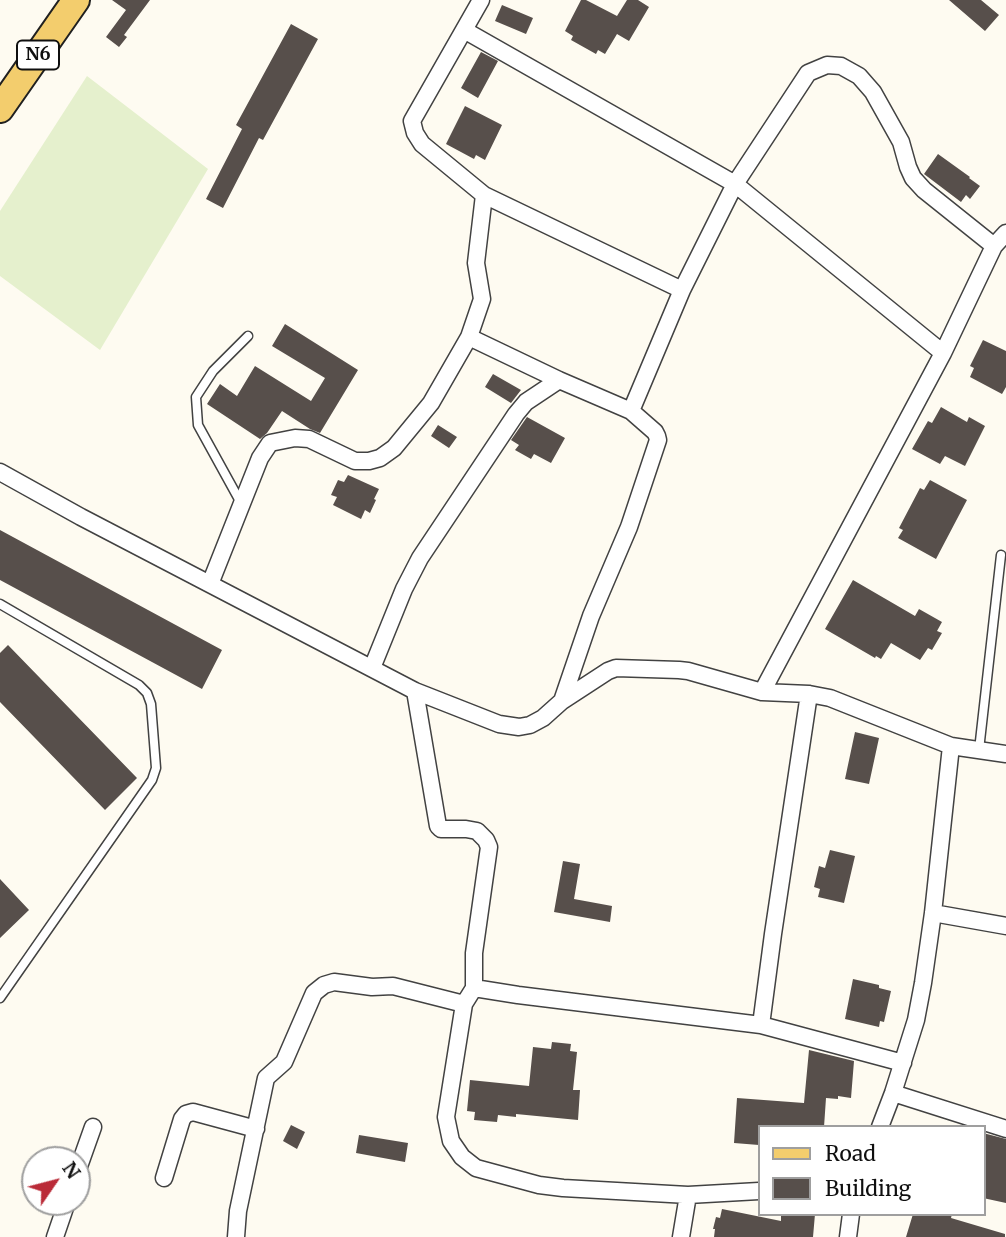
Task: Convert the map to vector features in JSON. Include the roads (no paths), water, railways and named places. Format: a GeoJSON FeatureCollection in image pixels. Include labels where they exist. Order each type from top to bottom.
{"type":"FeatureCollection","features":[{"type":"Feature","properties":{"kind":"main road","name":"N6"},"geometry":{"type":"LineString","coordinates":[[0,109],[76,0]]}},
{"type":"Feature","properties":{"kind":"street"},"geometry":{"type":"LineString","coordinates":[[481,0],[412,121],[422,144],[484,195],[682,290]]}},
{"type":"Feature","properties":{"kind":"street"},"geometry":{"type":"LineString","coordinates":[[464,30],[735,184],[943,354]]}},
{"type":"Feature","properties":{"kind":"street"},"geometry":{"type":"LineString","coordinates":[[631,411],[682,290],[735,184],[808,73],[827,65],[841,66],[859,76],[873,92],[901,142],[913,178],[924,190],[995,246]]}},
{"type":"Feature","properties":{"kind":"street"},"geometry":{"type":"LineString","coordinates":[[210,584],[260,458],[270,443],[295,438],[309,439],[355,461],[369,461],[380,458],[394,448],[430,403],[469,337],[482,299],[476,262],[484,195]]}},
{"type":"Feature","properties":{"kind":"street"},"geometry":{"type":"LineString","coordinates":[[762,692],[943,354],[995,246],[1006,233]]}},
{"type":"Feature","properties":{"kind":"street"},"geometry":{"type":"LineString","coordinates":[[469,337],[631,411],[655,432],[658,440],[629,527],[591,616],[562,701]]}},
{"type":"Feature","properties":{"kind":"street"},"geometry":{"type":"LineString","coordinates":[[372,668],[404,589],[420,558],[516,414],[526,402],[559,380]]}},
{"type":"Feature","properties":{"kind":"street"},"geometry":{"type":"LineString","coordinates":[[0,472],[415,691],[499,724],[519,727],[530,725],[543,718],[562,701],[616,668],[688,671],[762,692],[809,694],[830,698],[950,746],[1006,754]]}},
{"type":"Feature","properties":{"kind":"street"},"geometry":{"type":"LineString","coordinates":[[415,691],[438,826],[441,829],[477,831],[489,847],[474,953],[474,988],[464,1004],[446,1117],[451,1140],[462,1157],[477,1168],[539,1185],[563,1188],[688,1195],[758,1191]]}},
{"type":"Feature","properties":{"kind":"street"},"geometry":{"type":"LineString","coordinates":[[761,1025],[809,694]]}},
{"type":"Feature","properties":{"kind":"street"},"geometry":{"type":"LineString","coordinates":[[881,1125],[916,1020],[923,983],[950,746]]}},
{"type":"Feature","properties":{"kind":"street"},"geometry":{"type":"LineString","coordinates":[[933,913],[1006,926]]}},
{"type":"Feature","properties":{"kind":"street"},"geometry":{"type":"LineString","coordinates":[[236,1237],[238,1211],[266,1078],[284,1062],[314,993],[324,985],[334,982],[372,987],[393,986],[464,1004]]}},
{"type":"Feature","properties":{"kind":"street"},"geometry":{"type":"LineString","coordinates":[[474,988],[761,1025],[902,1063]]}},
{"type":"Feature","properties":{"kind":"street"},"geometry":{"type":"LineString","coordinates":[[893,1093],[1006,1129]]}},
{"type":"Feature","properties":{"kind":"street"},"geometry":{"type":"LineString","coordinates":[[164,1178],[182,1119],[186,1114],[193,1112],[256,1129]]}},
{"type":"Feature","properties":{"kind":"street"},"geometry":{"type":"LineString","coordinates":[[86,1146],[93,1127]]}},
{"type":"Feature","properties":{"kind":"street"},"geometry":{"type":"LineString","coordinates":[[681,1237],[688,1195]]}},
{"type":"Feature","properties":{"kind":"street"},"geometry":{"type":"LineString","coordinates":[[55,1237],[62,1216]]}},
{"type":"Feature","properties":{"kind":"street"},"geometry":{"type":"LineString","coordinates":[[848,1237],[852,1216]]}},
{"type":"Feature","properties":{"kind":"lane"},"geometry":{"type":"LineString","coordinates":[[241,503],[198,425],[196,397],[214,371],[248,336]]}},
{"type":"Feature","properties":{"kind":"lane"},"geometry":{"type":"LineString","coordinates":[[979,750],[1001,555]]}},
{"type":"Feature","properties":{"kind":"lane"},"geometry":{"type":"LineString","coordinates":[[0,604],[139,685],[147,693],[151,704],[156,768],[152,780],[0,998]]}}]}
